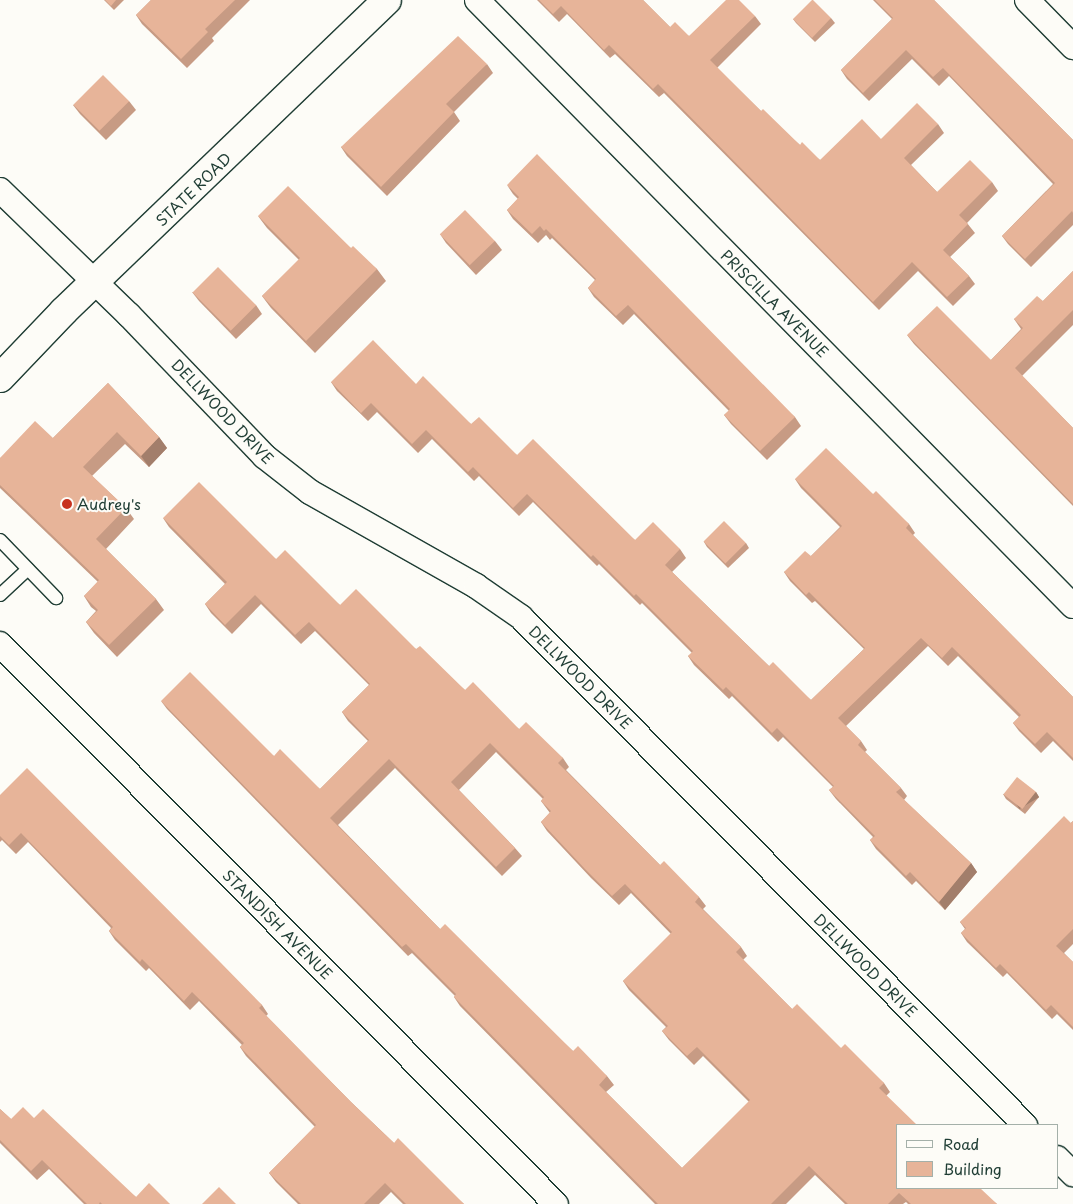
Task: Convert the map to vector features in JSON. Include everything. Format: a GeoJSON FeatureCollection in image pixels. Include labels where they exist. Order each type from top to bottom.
{"type":"FeatureCollection","features":[{"type":"Feature","properties":{"kind":"main road","name":"STATE ROAD"},"geometry":{"type":"LineString","coordinates":[[0,378],[387,0]]}},
{"type":"Feature","properties":{"kind":"street","name":"PRISCILLA AVENUE"},"geometry":{"type":"LineString","coordinates":[[477,0],[1073,606]]}},
{"type":"Feature","properties":{"kind":"street"},"geometry":{"type":"LineString","coordinates":[[1026,0],[1073,47]]}},
{"type":"Feature","properties":{"kind":"street","name":"DELLWOOD DRIVE"},"geometry":{"type":"LineString","coordinates":[[0,190],[96,283],[264,456],[310,492],[476,586],[521,617],[1024,1124]]}},
{"type":"Feature","properties":{"kind":"street","name":"STANDISH AVENUE"},"geometry":{"type":"LineString","coordinates":[[0,644],[556,1204]]}},
{"type":"Feature","properties":{"kind":"street"},"geometry":{"type":"LineString","coordinates":[[1058,1159],[1073,1174]]}},
{"type":"Feature","properties":{"kind":"lane"},"geometry":{"type":"LineString","coordinates":[[0,540],[56,598]]}},
{"type":"Feature","properties":{"kind":"lane"},"geometry":{"type":"LineString","coordinates":[[0,596],[28,569]]}},
{"type":"Feature","properties":{"kind":"building"},"geometry":{"type":"Polygon","coordinates":[[[105,0],[116,0],[111,6],[105,0]]]}},
{"type":"Feature","properties":{"kind":"building"},"geometry":{"type":"Polygon","coordinates":[[[151,0],[235,0],[205,29],[208,32],[181,59],[136,15],[151,0]]]}},
{"type":"Feature","properties":{"kind":"building"},"geometry":{"type":"Polygon","coordinates":[[[539,0],[643,0],[670,27],[675,22],[689,36],[726,0],[739,0],[755,16],[710,60],[761,111],[763,109],[800,145],[802,142],[820,160],[862,119],[881,139],[917,103],[938,124],[904,158],[937,192],[970,160],[992,182],[959,215],[968,224],[943,250],[969,276],[947,297],[912,262],[873,302],[658,84],[653,89],[609,45],[604,50],[561,6],[553,14],[539,0]]]}},
{"type":"Feature","properties":{"kind":"building"},"geometry":{"type":"Polygon","coordinates":[[[812,0],[831,18],[812,38],[793,19],[812,0]]]}},
{"type":"Feature","properties":{"kind":"building"},"geometry":{"type":"Polygon","coordinates":[[[875,0],[934,0],[1073,140],[1073,213],[1072,211],[1025,259],[1002,236],[1055,183],[943,68],[933,77],[906,50],[863,93],[841,70],[893,18],[875,0]]]}},
{"type":"Feature","properties":{"kind":"building"},"geometry":{"type":"Polygon","coordinates":[[[458,36],[487,64],[446,104],[454,112],[381,187],[341,147],[458,36]]]}},
{"type":"Feature","properties":{"kind":"building"},"geometry":{"type":"Polygon","coordinates":[[[103,75],[129,101],[99,131],[73,105],[103,75]]]}},
{"type":"Feature","properties":{"kind":"building"},"geometry":{"type":"Polygon","coordinates":[[[537,154],[795,417],[760,451],[724,415],[730,409],[628,305],[616,316],[588,288],[596,279],[546,229],[544,231],[540,226],[532,234],[507,210],[519,197],[507,185],[537,154]]]}},
{"type":"Feature","properties":{"kind":"building"},"geometry":{"type":"Polygon","coordinates":[[[288,186],[351,248],[353,246],[377,269],[306,341],[262,296],[300,258],[258,216],[288,186]]]}},
{"type":"Feature","properties":{"kind":"building"},"geometry":{"type":"Polygon","coordinates":[[[465,210],[495,241],[470,265],[440,234],[465,210]]]}},
{"type":"Feature","properties":{"kind":"building"},"geometry":{"type":"Polygon","coordinates":[[[218,267],[256,305],[231,331],[193,292],[218,267]]]}},
{"type":"Feature","properties":{"kind":"building"},"geometry":{"type":"Polygon","coordinates":[[[1073,271],[1073,310],[1015,368],[1073,428],[1073,504],[907,335],[937,306],[991,360],[1023,328],[1014,319],[1037,296],[1043,301],[1073,271]]]}},
{"type":"Feature","properties":{"kind":"building"},"geometry":{"type":"Polygon","coordinates":[[[373,340],[416,384],[423,376],[471,424],[479,417],[517,455],[533,439],[635,540],[653,522],[680,549],[665,565],[769,666],[773,662],[811,700],[865,648],[809,592],[806,595],[784,572],[805,551],[811,556],[842,526],[795,479],[826,448],[873,494],[876,491],[909,524],[906,528],[1073,697],[1073,758],[1047,732],[1035,744],[1013,723],[1021,715],[952,647],[942,658],[921,638],[838,718],[861,741],[858,745],[901,788],[896,792],[971,863],[939,902],[910,872],[906,876],[870,840],[875,836],[829,790],[834,786],[777,728],[772,733],[726,687],[723,690],[688,656],[693,651],[636,594],[634,596],[593,555],[591,557],[527,494],[513,508],[473,467],[468,472],[426,430],[412,444],[371,403],[361,413],[331,382],[373,340]]]}},
{"type":"Feature","properties":{"kind":"building"},"geometry":{"type":"Polygon","coordinates":[[[108,383],[159,437],[141,456],[117,432],[83,467],[126,508],[96,539],[156,599],[109,645],[86,622],[98,610],[84,596],[99,580],[0,485],[0,458],[35,421],[53,438],[108,383]]]}},
{"type":"Feature","properties":{"kind":"building"},"geometry":{"type":"Polygon","coordinates":[[[199,482],[276,559],[285,550],[340,605],[356,589],[416,649],[420,646],[465,690],[473,682],[519,729],[526,722],[563,758],[558,763],[660,865],[664,861],[699,897],[695,902],[741,947],[736,952],[792,1009],[797,1004],[841,1048],[845,1044],[884,1083],[879,1088],[916,1124],[896,1124],[896,1189],[981,1189],[997,1204],[911,1204],[899,1193],[888,1204],[848,1204],[809,1166],[771,1204],[658,1204],[454,997],[456,994],[406,944],[402,947],[161,701],[190,672],[274,756],[280,749],[320,789],[369,740],[342,712],[370,684],[309,622],[295,635],[255,595],[225,625],[205,604],[227,582],[163,518],[199,482]],[[490,743],[451,782],[515,848],[496,867],[389,759],[330,818],[440,929],[445,924],[573,1051],[578,1046],[607,1076],[599,1085],[682,1168],[750,1100],[697,1047],[687,1056],[662,1031],[668,1026],[623,981],[672,932],[625,884],[612,896],[585,869],[541,822],[551,811],[541,801],[544,797],[490,743]]]}},
{"type":"Feature","properties":{"kind":"building"},"geometry":{"type":"Polygon","coordinates":[[[724,521],[746,543],[725,563],[703,542],[724,521]]]}},
{"type":"Feature","properties":{"kind":"building"},"geometry":{"type":"Polygon","coordinates":[[[27,768],[262,1005],[259,1008],[351,1102],[394,1143],[398,1138],[464,1204],[406,1204],[385,1183],[364,1204],[301,1204],[269,1173],[316,1125],[240,1047],[244,1043],[192,992],[184,1001],[142,959],[140,962],[109,931],[113,927],[21,833],[9,845],[0,836],[0,795],[27,768]]]}},
{"type":"Feature","properties":{"kind":"building"},"geometry":{"type":"Polygon","coordinates":[[[1017,777],[1036,792],[1022,809],[1003,794],[1017,777]]]}},
{"type":"Feature","properties":{"kind":"building"},"geometry":{"type":"Polygon","coordinates":[[[1064,816],[1071,823],[1073,821],[1073,929],[1056,946],[1073,962],[1073,1027],[1051,1005],[1046,1010],[1000,964],[996,968],[961,933],[966,928],[960,922],[1064,816]]]}},
{"type":"Feature","properties":{"kind":"building"},"geometry":{"type":"Polygon","coordinates":[[[23,1107],[34,1118],[43,1109],[136,1197],[149,1183],[170,1204],[102,1204],[100,1202],[99,1204],[87,1204],[42,1160],[31,1171],[0,1140],[0,1109],[11,1119],[23,1107]]]}},
{"type":"Feature","properties":{"kind":"building"},"geometry":{"type":"Polygon","coordinates":[[[219,1187],[236,1204],[202,1204],[219,1187]]]}},
{"type":"Feature","properties":{"kind":"place","name":"Audrey's"},"geometry":{"type":"Point","coordinates":[67,504]}}]}
